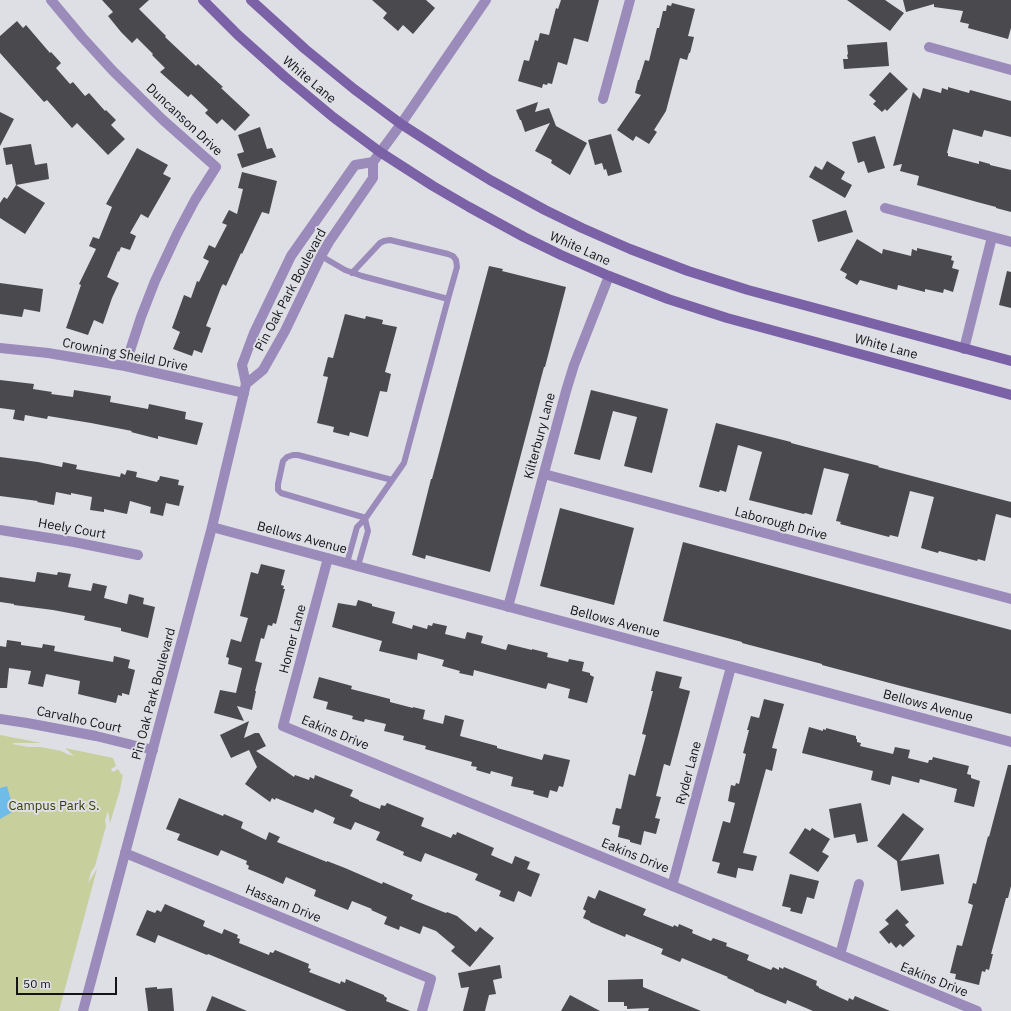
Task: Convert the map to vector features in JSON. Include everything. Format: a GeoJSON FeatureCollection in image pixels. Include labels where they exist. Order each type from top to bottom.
{"type":"FeatureCollection","features":[{"type":"Feature","properties":{"kind":"main road","name":"White Lane"},"geometry":{"type":"LineString","coordinates":[[203,0],[238,35],[285,77],[333,117],[380,152],[433,186],[524,237],[609,276],[727,318],[1011,395]]}},
{"type":"Feature","properties":{"kind":"main road","name":"White Lane"},"geometry":{"type":"LineString","coordinates":[[252,0],[312,54],[354,89],[401,124],[454,158],[551,213],[630,249],[688,271],[748,290],[1011,361]]}},
{"type":"Feature","properties":{"kind":"street","name":"Duncanson Drive"},"geometry":{"type":"LineString","coordinates":[[51,0],[82,37],[114,71],[163,120],[216,167],[177,234],[155,281],[141,317],[125,366]]}},
{"type":"Feature","properties":{"kind":"street","name":"Pin Oak Park Boulevard"},"geometry":{"type":"LineString","coordinates":[[245,388],[263,370],[285,331],[329,242],[373,178],[373,162],[401,124],[486,0]]}},
{"type":"Feature","properties":{"kind":"street"},"geometry":{"type":"LineString","coordinates":[[603,99],[630,0]]}},
{"type":"Feature","properties":{"kind":"street"},"geometry":{"type":"LineString","coordinates":[[929,47],[1011,70]]}},
{"type":"Feature","properties":{"kind":"street","name":"Pin Oak Park Boulevard"},"geometry":{"type":"LineString","coordinates":[[82,1011],[212,527],[245,388],[242,365],[254,333],[291,256],[355,165],[373,162]]}},
{"type":"Feature","properties":{"kind":"street"},"geometry":{"type":"LineString","coordinates":[[885,208],[1011,242]]}},
{"type":"Feature","properties":{"kind":"street"},"geometry":{"type":"LineString","coordinates":[[964,349],[992,237]]}},
{"type":"Feature","properties":{"kind":"street","name":"Kilterbury Lane"},"geometry":{"type":"LineString","coordinates":[[508,607],[566,391],[574,365],[609,276]]}},
{"type":"Feature","properties":{"kind":"street","name":"Crowning Sheild Drive"},"geometry":{"type":"LineString","coordinates":[[0,348],[48,353],[125,366],[183,379],[245,388]]}},
{"type":"Feature","properties":{"kind":"street","name":"Laborough Drive"},"geometry":{"type":"LineString","coordinates":[[544,474],[1011,599]]}},
{"type":"Feature","properties":{"kind":"street","name":"Bellows Avenue"},"geometry":{"type":"LineString","coordinates":[[212,527],[1011,742]]}},
{"type":"Feature","properties":{"kind":"street","name":"Heely Court"},"geometry":{"type":"LineString","coordinates":[[0,530],[74,542],[138,555]]}},
{"type":"Feature","properties":{"kind":"street","name":"Homer Lane"},"geometry":{"type":"LineString","coordinates":[[283,726],[328,558]]}},
{"type":"Feature","properties":{"kind":"street","name":"Ryder Lane"},"geometry":{"type":"LineString","coordinates":[[672,886],[731,667]]}},
{"type":"Feature","properties":{"kind":"street","name":"Carvalho Court"},"geometry":{"type":"LineString","coordinates":[[0,719],[96,736],[153,750]]}},
{"type":"Feature","properties":{"kind":"street","name":"Eakins Drive"},"geometry":{"type":"LineString","coordinates":[[283,726],[977,1011]]}},
{"type":"Feature","properties":{"kind":"street","name":"Hassam Drive"},"geometry":{"type":"LineString","coordinates":[[125,853],[431,979],[422,1011]]}},
{"type":"Feature","properties":{"kind":"street"},"geometry":{"type":"LineString","coordinates":[[840,955],[860,884]]}},
{"type":"Feature","properties":{"kind":"lane"},"geometry":{"type":"LineString","coordinates":[[347,563],[357,527],[404,463],[457,267],[456,260],[453,256],[390,240],[380,243],[352,273]]}},
{"type":"Feature","properties":{"kind":"lane"},"geometry":{"type":"LineString","coordinates":[[321,256],[352,273],[448,300]]}},
{"type":"Feature","properties":{"kind":"lane"},"geometry":{"type":"LineString","coordinates":[[365,518],[281,493],[278,490],[278,484],[283,461],[293,454],[392,480]]}},
{"type":"Feature","properties":{"kind":"lane"},"geometry":{"type":"LineString","coordinates":[[358,566],[368,531],[365,518]]}},
{"type":"Feature","properties":{"kind":"green space","name":"Campus Park S."},"geometry":{"type":"Polygon","coordinates":[[[0,735],[42,743],[12,744],[28,747],[41,747],[61,751],[74,756],[65,748],[113,758],[116,766],[111,769],[113,772],[118,769],[122,775],[123,774],[120,790],[110,823],[108,811],[105,820],[106,826],[95,866],[91,872],[88,883],[97,869],[59,1011],[0,1011],[0,735]]]}},
{"type":"Feature","properties":{"kind":"water"},"geometry":{"type":"Polygon","coordinates":[[[7,786],[14,811],[0,819],[0,788],[7,786]]]}},
{"type":"Feature","properties":{"kind":"building"},"geometry":{"type":"Polygon","coordinates":[[[102,0],[149,0],[139,9],[166,36],[165,37],[196,66],[198,64],[250,115],[235,131],[222,119],[217,124],[205,113],[208,110],[191,94],[188,97],[160,72],[165,68],[137,38],[132,43],[121,32],[108,16],[113,12],[102,0]]]}},
{"type":"Feature","properties":{"kind":"building"},"geometry":{"type":"Polygon","coordinates":[[[372,0],[426,0],[435,8],[413,34],[403,25],[398,31],[383,18],[387,13],[372,0]]]}},
{"type":"Feature","properties":{"kind":"building"},"geometry":{"type":"Polygon","coordinates":[[[561,0],[599,0],[588,42],[574,38],[567,65],[558,62],[552,84],[543,84],[542,88],[518,81],[524,60],[529,61],[535,40],[538,41],[540,33],[549,35],[556,8],[558,9],[561,0]]]}},
{"type":"Feature","properties":{"kind":"building"},"geometry":{"type":"Polygon","coordinates":[[[847,0],[885,0],[904,13],[890,31],[847,0]]]}},
{"type":"Feature","properties":{"kind":"building"},"geometry":{"type":"Polygon","coordinates":[[[903,0],[1011,0],[1011,28],[1008,39],[968,28],[969,24],[960,22],[963,11],[934,7],[934,4],[906,12],[903,0]]]}},
{"type":"Feature","properties":{"kind":"building"},"geometry":{"type":"Polygon","coordinates":[[[672,3],[695,9],[688,36],[694,37],[690,53],[687,60],[680,58],[666,111],[654,130],[657,132],[649,144],[636,136],[633,141],[617,130],[641,95],[635,93],[638,80],[645,60],[649,61],[663,11],[666,11],[667,5],[671,6],[672,3]]]}},
{"type":"Feature","properties":{"kind":"building"},"geometry":{"type":"Polygon","coordinates":[[[17,21],[23,28],[26,25],[50,53],[51,52],[61,63],[56,68],[70,84],[73,82],[85,96],[89,93],[105,111],[106,110],[116,120],[111,125],[125,139],[108,155],[77,123],[72,128],[47,100],[44,102],[0,53],[0,36],[17,21]]]}},
{"type":"Feature","properties":{"kind":"building"},"geometry":{"type":"Polygon","coordinates":[[[887,42],[889,66],[844,69],[843,59],[848,59],[847,45],[887,42]]]}},
{"type":"Feature","properties":{"kind":"building"},"geometry":{"type":"Polygon","coordinates":[[[890,72],[908,89],[887,111],[885,109],[882,112],[873,104],[876,101],[869,95],[890,72]]]}},
{"type":"Feature","properties":{"kind":"building"},"geometry":{"type":"Polygon","coordinates":[[[948,87],[969,93],[970,90],[1011,101],[1011,137],[984,130],[982,137],[953,129],[947,153],[948,156],[979,164],[979,161],[1011,170],[1011,212],[917,185],[919,176],[900,171],[902,164],[893,166],[913,92],[920,99],[923,88],[941,93],[942,88],[948,90],[948,87]]]}},
{"type":"Feature","properties":{"kind":"building"},"geometry":{"type":"Polygon","coordinates":[[[538,102],[535,112],[549,108],[556,126],[587,143],[570,175],[551,163],[552,160],[535,151],[550,123],[525,132],[516,110],[538,102]]]}},
{"type":"Feature","properties":{"kind":"building"},"geometry":{"type":"Polygon","coordinates":[[[0,112],[14,119],[0,146],[0,112]]]}},
{"type":"Feature","properties":{"kind":"building"},"geometry":{"type":"Polygon","coordinates":[[[260,127],[267,149],[272,148],[276,157],[242,168],[237,154],[244,152],[238,135],[260,127]]]}},
{"type":"Feature","properties":{"kind":"building"},"geometry":{"type":"Polygon","coordinates":[[[611,134],[622,172],[608,176],[602,163],[595,165],[588,140],[611,134]]]}},
{"type":"Feature","properties":{"kind":"building"},"geometry":{"type":"Polygon","coordinates":[[[875,136],[885,168],[868,173],[864,161],[858,163],[852,142],[875,136]]]}},
{"type":"Feature","properties":{"kind":"building"},"geometry":{"type":"Polygon","coordinates":[[[31,144],[35,165],[47,163],[49,179],[16,185],[12,164],[6,165],[3,148],[31,144]]]}},
{"type":"Feature","properties":{"kind":"building"},"geometry":{"type":"Polygon","coordinates":[[[137,148],[168,165],[163,174],[171,178],[148,218],[141,214],[130,233],[136,236],[130,250],[121,247],[119,252],[118,251],[107,277],[119,283],[103,324],[94,320],[88,335],[66,328],[81,285],[79,284],[96,249],[89,246],[93,237],[99,239],[112,207],[106,204],[137,148]]]}},
{"type":"Feature","properties":{"kind":"building"},"geometry":{"type":"Polygon","coordinates":[[[827,161],[845,172],[841,179],[852,185],[845,198],[809,177],[815,166],[822,170],[827,161]]]}},
{"type":"Feature","properties":{"kind":"building"},"geometry":{"type":"Polygon","coordinates":[[[242,172],[277,181],[269,214],[262,212],[226,286],[223,284],[222,285],[206,326],[211,328],[202,353],[194,350],[192,356],[173,349],[180,332],[172,328],[184,295],[191,298],[197,281],[199,282],[209,261],[203,258],[209,245],[215,248],[227,225],[222,223],[229,210],[237,214],[243,189],[238,188],[242,172]]]}},
{"type":"Feature","properties":{"kind":"building"},"geometry":{"type":"Polygon","coordinates":[[[16,185],[45,203],[25,234],[0,218],[0,203],[4,197],[7,199],[16,185]]]}},
{"type":"Feature","properties":{"kind":"building"},"geometry":{"type":"Polygon","coordinates":[[[846,210],[853,232],[818,242],[812,220],[846,210]]]}},
{"type":"Feature","properties":{"kind":"building"},"geometry":{"type":"Polygon","coordinates":[[[857,239],[882,254],[883,249],[911,256],[912,249],[917,251],[917,248],[952,256],[951,260],[954,261],[952,268],[959,270],[953,292],[944,289],[943,293],[925,289],[925,292],[898,285],[897,290],[860,280],[857,285],[845,278],[847,274],[840,270],[857,239]]]}},
{"type":"Feature","properties":{"kind":"building"},"geometry":{"type":"Polygon","coordinates":[[[489,266],[503,269],[502,271],[566,287],[490,572],[426,555],[425,559],[412,555],[431,479],[489,266]]]}},
{"type":"Feature","properties":{"kind":"building"},"geometry":{"type":"Polygon","coordinates":[[[1007,271],[1011,272],[1011,308],[999,305],[1007,271]]]}},
{"type":"Feature","properties":{"kind":"building"},"geometry":{"type":"Polygon","coordinates":[[[0,283],[43,289],[40,312],[24,309],[22,317],[0,314],[0,283]]]}},
{"type":"Feature","properties":{"kind":"building"},"geometry":{"type":"Polygon","coordinates":[[[345,314],[365,319],[366,316],[383,320],[382,324],[397,327],[385,372],[391,374],[387,392],[380,391],[368,437],[350,432],[349,436],[333,432],[334,427],[317,423],[328,377],[323,376],[328,357],[333,358],[345,314]]]}},
{"type":"Feature","properties":{"kind":"building"},"geometry":{"type":"Polygon","coordinates":[[[0,380],[34,384],[33,389],[52,392],[51,394],[73,397],[74,390],[111,396],[110,402],[148,409],[149,404],[186,412],[185,419],[203,423],[197,445],[158,436],[158,439],[131,432],[132,431],[48,416],[47,419],[25,415],[24,421],[13,419],[15,410],[0,408],[0,380]]]}},
{"type":"Feature","properties":{"kind":"building"},"geometry":{"type":"Polygon","coordinates":[[[591,390],[668,409],[652,473],[624,466],[637,417],[613,411],[600,460],[574,454],[591,390]]]}},
{"type":"Feature","properties":{"kind":"building"},"geometry":{"type":"Polygon","coordinates":[[[716,423],[1011,502],[1011,518],[996,514],[985,561],[978,559],[977,561],[921,548],[934,497],[910,491],[898,537],[890,535],[889,537],[840,524],[841,522],[836,521],[849,474],[824,468],[812,515],[749,500],[762,452],[738,445],[726,492],[720,490],[719,492],[699,487],[716,423]]]}},
{"type":"Feature","properties":{"kind":"building"},"geometry":{"type":"Polygon","coordinates":[[[0,457],[62,467],[63,462],[77,465],[76,469],[120,477],[121,473],[125,475],[127,470],[137,472],[136,477],[157,482],[160,476],[179,480],[178,485],[184,486],[179,506],[166,503],[163,516],[150,513],[151,507],[130,501],[127,514],[104,509],[104,512],[90,510],[92,497],[71,493],[71,495],[56,492],[54,505],[37,502],[38,501],[0,496],[0,457]]]}},
{"type":"Feature","properties":{"kind":"building"},"geometry":{"type":"Polygon","coordinates":[[[560,508],[634,528],[614,605],[540,586],[560,508]]]}},
{"type":"Feature","properties":{"kind":"building"},"geometry":{"type":"Polygon","coordinates":[[[683,542],[1011,630],[1011,714],[822,665],[663,621],[683,542]]]}},
{"type":"Feature","properties":{"kind":"building"},"geometry":{"type":"Polygon","coordinates":[[[261,564],[285,570],[281,585],[284,586],[283,589],[285,589],[276,624],[273,623],[272,626],[268,625],[264,639],[261,638],[255,661],[262,663],[252,710],[237,706],[244,721],[214,713],[220,690],[236,693],[242,668],[228,664],[229,658],[226,657],[231,639],[241,642],[248,618],[240,616],[251,572],[258,574],[261,564]]]}},
{"type":"Feature","properties":{"kind":"building"},"geometry":{"type":"Polygon","coordinates":[[[37,572],[57,575],[58,572],[71,574],[68,587],[91,591],[93,583],[107,586],[104,598],[127,604],[129,594],[144,598],[143,604],[155,607],[148,638],[121,631],[121,628],[84,620],[85,616],[0,602],[0,577],[35,582],[37,572]]]}},
{"type":"Feature","properties":{"kind":"building"},"geometry":{"type":"Polygon","coordinates":[[[358,600],[372,604],[372,606],[395,612],[392,623],[412,629],[413,625],[427,629],[428,625],[432,626],[433,623],[447,626],[445,634],[465,639],[467,632],[483,636],[481,643],[506,650],[508,644],[548,653],[547,657],[568,662],[569,659],[584,662],[582,671],[590,673],[590,675],[594,677],[587,703],[568,698],[570,689],[548,683],[546,689],[474,670],[473,676],[459,673],[460,671],[442,666],[444,660],[418,653],[417,660],[379,651],[382,641],[332,627],[338,603],[356,606],[358,600]]]}},
{"type":"Feature","properties":{"kind":"building"},"geometry":{"type":"Polygon","coordinates":[[[7,640],[21,642],[21,645],[42,648],[43,644],[55,646],[54,651],[113,662],[114,656],[130,660],[128,668],[135,670],[129,695],[122,693],[122,696],[118,695],[116,703],[78,694],[80,681],[46,674],[43,687],[28,684],[31,671],[9,668],[7,688],[0,688],[0,646],[6,647],[7,640]]]}},
{"type":"Feature","properties":{"kind":"building"},"geometry":{"type":"Polygon","coordinates":[[[656,671],[682,677],[679,688],[690,691],[670,766],[664,764],[656,796],[661,797],[655,818],[660,819],[656,834],[644,831],[641,845],[618,837],[620,826],[612,824],[616,808],[621,809],[629,774],[635,776],[646,735],[642,734],[653,691],[651,691],[656,671]]]}},
{"type":"Feature","properties":{"kind":"building"},"geometry":{"type":"Polygon","coordinates":[[[319,677],[352,686],[351,689],[390,699],[390,702],[425,710],[423,719],[443,724],[445,715],[464,720],[460,736],[542,760],[544,754],[570,760],[563,787],[559,786],[557,792],[550,790],[548,798],[533,794],[534,791],[511,786],[513,777],[491,771],[490,774],[476,770],[477,767],[471,766],[472,762],[425,749],[426,746],[403,740],[404,736],[384,731],[386,724],[365,719],[364,722],[352,719],[353,716],[326,709],[328,702],[313,698],[319,677]]]}},
{"type":"Feature","properties":{"kind":"building"},"geometry":{"type":"Polygon","coordinates":[[[764,699],[784,704],[772,748],[777,749],[772,771],[766,769],[743,853],[757,856],[753,871],[738,868],[736,878],[717,873],[720,863],[712,861],[723,821],[730,823],[735,803],[728,801],[731,785],[735,786],[736,783],[739,784],[746,754],[743,753],[751,716],[759,718],[764,699]]]}},
{"type":"Feature","properties":{"kind":"building"},"geometry":{"type":"Polygon","coordinates":[[[249,721],[244,738],[255,733],[259,733],[266,746],[256,751],[294,777],[295,775],[309,780],[310,777],[314,779],[315,775],[353,790],[350,796],[359,801],[380,809],[381,805],[385,806],[387,803],[424,818],[421,826],[451,838],[453,834],[456,835],[457,832],[494,848],[491,855],[512,864],[515,856],[530,862],[527,869],[540,874],[531,897],[518,891],[514,902],[499,896],[501,891],[475,880],[478,874],[425,853],[421,862],[403,855],[404,852],[376,840],[380,832],[355,822],[351,830],[333,823],[335,818],[315,809],[313,813],[276,798],[275,800],[272,798],[270,802],[245,784],[257,767],[249,750],[231,758],[220,735],[249,721]]]}},
{"type":"Feature","properties":{"kind":"building"},"geometry":{"type":"Polygon","coordinates":[[[809,727],[823,731],[823,729],[826,730],[826,728],[856,736],[857,742],[861,743],[860,746],[893,754],[895,747],[910,750],[908,758],[928,763],[933,757],[969,766],[967,774],[971,775],[971,778],[980,781],[974,807],[954,802],[957,789],[920,779],[919,783],[892,776],[890,785],[871,780],[873,771],[802,753],[809,727]]]}},
{"type":"Feature","properties":{"kind":"building"},"geometry":{"type":"Polygon","coordinates":[[[1008,765],[1011,765],[1011,886],[1008,898],[1006,898],[991,954],[993,954],[989,970],[986,969],[985,972],[982,971],[979,985],[955,979],[956,974],[950,973],[957,945],[962,946],[973,905],[968,903],[973,883],[976,884],[1008,765]]]}},
{"type":"Feature","properties":{"kind":"building"},"geometry":{"type":"Polygon","coordinates":[[[179,798],[223,816],[224,814],[243,822],[241,828],[266,840],[269,832],[280,837],[277,842],[382,884],[383,882],[413,895],[411,899],[457,916],[476,932],[480,927],[494,938],[470,967],[451,951],[455,947],[436,931],[423,926],[420,934],[400,926],[399,930],[384,924],[387,917],[371,910],[372,909],[352,901],[348,910],[314,896],[316,890],[286,877],[283,884],[248,869],[249,866],[246,864],[247,861],[221,850],[218,856],[177,840],[180,834],[166,829],[179,798]]]}},
{"type":"Feature","properties":{"kind":"building"},"geometry":{"type":"Polygon","coordinates":[[[861,803],[868,841],[857,843],[855,834],[834,838],[829,809],[861,803]]]}},
{"type":"Feature","properties":{"kind":"building"},"geometry":{"type":"Polygon","coordinates":[[[903,813],[924,829],[900,861],[939,854],[944,884],[901,891],[897,861],[877,846],[903,813]]]}},
{"type":"Feature","properties":{"kind":"building"},"geometry":{"type":"Polygon","coordinates":[[[805,828],[810,831],[812,828],[830,839],[822,852],[829,856],[818,872],[789,853],[805,828]]]}},
{"type":"Feature","properties":{"kind":"building"},"geometry":{"type":"Polygon","coordinates":[[[790,874],[819,881],[814,899],[807,897],[802,914],[790,911],[791,908],[782,906],[790,874]]]}},
{"type":"Feature","properties":{"kind":"building"},"geometry":{"type":"Polygon","coordinates":[[[599,890],[646,909],[643,915],[673,927],[674,925],[678,927],[679,924],[693,930],[692,933],[711,941],[713,938],[727,943],[726,946],[749,955],[747,960],[771,970],[773,967],[779,970],[779,967],[783,969],[784,967],[817,981],[816,985],[819,988],[848,1001],[849,998],[853,1000],[855,996],[890,1011],[813,1011],[787,1000],[786,1004],[754,991],[727,978],[728,977],[682,958],[680,962],[661,954],[663,949],[626,934],[625,937],[583,918],[586,911],[583,909],[588,896],[595,899],[599,890]]]}},
{"type":"Feature","properties":{"kind":"building"},"geometry":{"type":"Polygon","coordinates":[[[165,904],[205,921],[203,926],[222,934],[224,929],[238,935],[237,938],[240,939],[239,943],[269,955],[270,952],[273,953],[275,950],[309,964],[308,968],[311,969],[309,972],[340,984],[341,981],[345,983],[346,979],[384,995],[387,998],[386,1001],[410,1011],[347,1011],[158,935],[155,943],[136,935],[147,910],[155,913],[157,910],[161,912],[165,904]]]}},
{"type":"Feature","properties":{"kind":"building"},"geometry":{"type":"Polygon","coordinates":[[[897,909],[909,922],[905,925],[915,936],[903,947],[900,944],[896,948],[891,942],[889,944],[879,932],[889,924],[885,920],[897,909]]]}},
{"type":"Feature","properties":{"kind":"building"},"geometry":{"type":"Polygon","coordinates":[[[500,965],[502,978],[493,980],[496,994],[489,995],[485,1011],[463,1011],[469,987],[461,988],[458,973],[500,965]]]}},
{"type":"Feature","properties":{"kind":"building"},"geometry":{"type":"Polygon","coordinates":[[[643,979],[643,987],[701,1011],[648,1011],[649,1008],[627,1009],[627,1006],[624,1006],[624,1002],[608,1002],[608,980],[643,979]]]}},
{"type":"Feature","properties":{"kind":"building"},"geometry":{"type":"Polygon","coordinates":[[[157,987],[157,989],[172,988],[174,1011],[148,1011],[145,988],[157,987]]]}},
{"type":"Feature","properties":{"kind":"building"},"geometry":{"type":"Polygon","coordinates":[[[570,995],[600,1011],[561,1011],[570,995]]]}},
{"type":"Feature","properties":{"kind":"building"},"geometry":{"type":"Polygon","coordinates":[[[212,996],[247,1011],[206,1011],[212,996]]]}}]}
